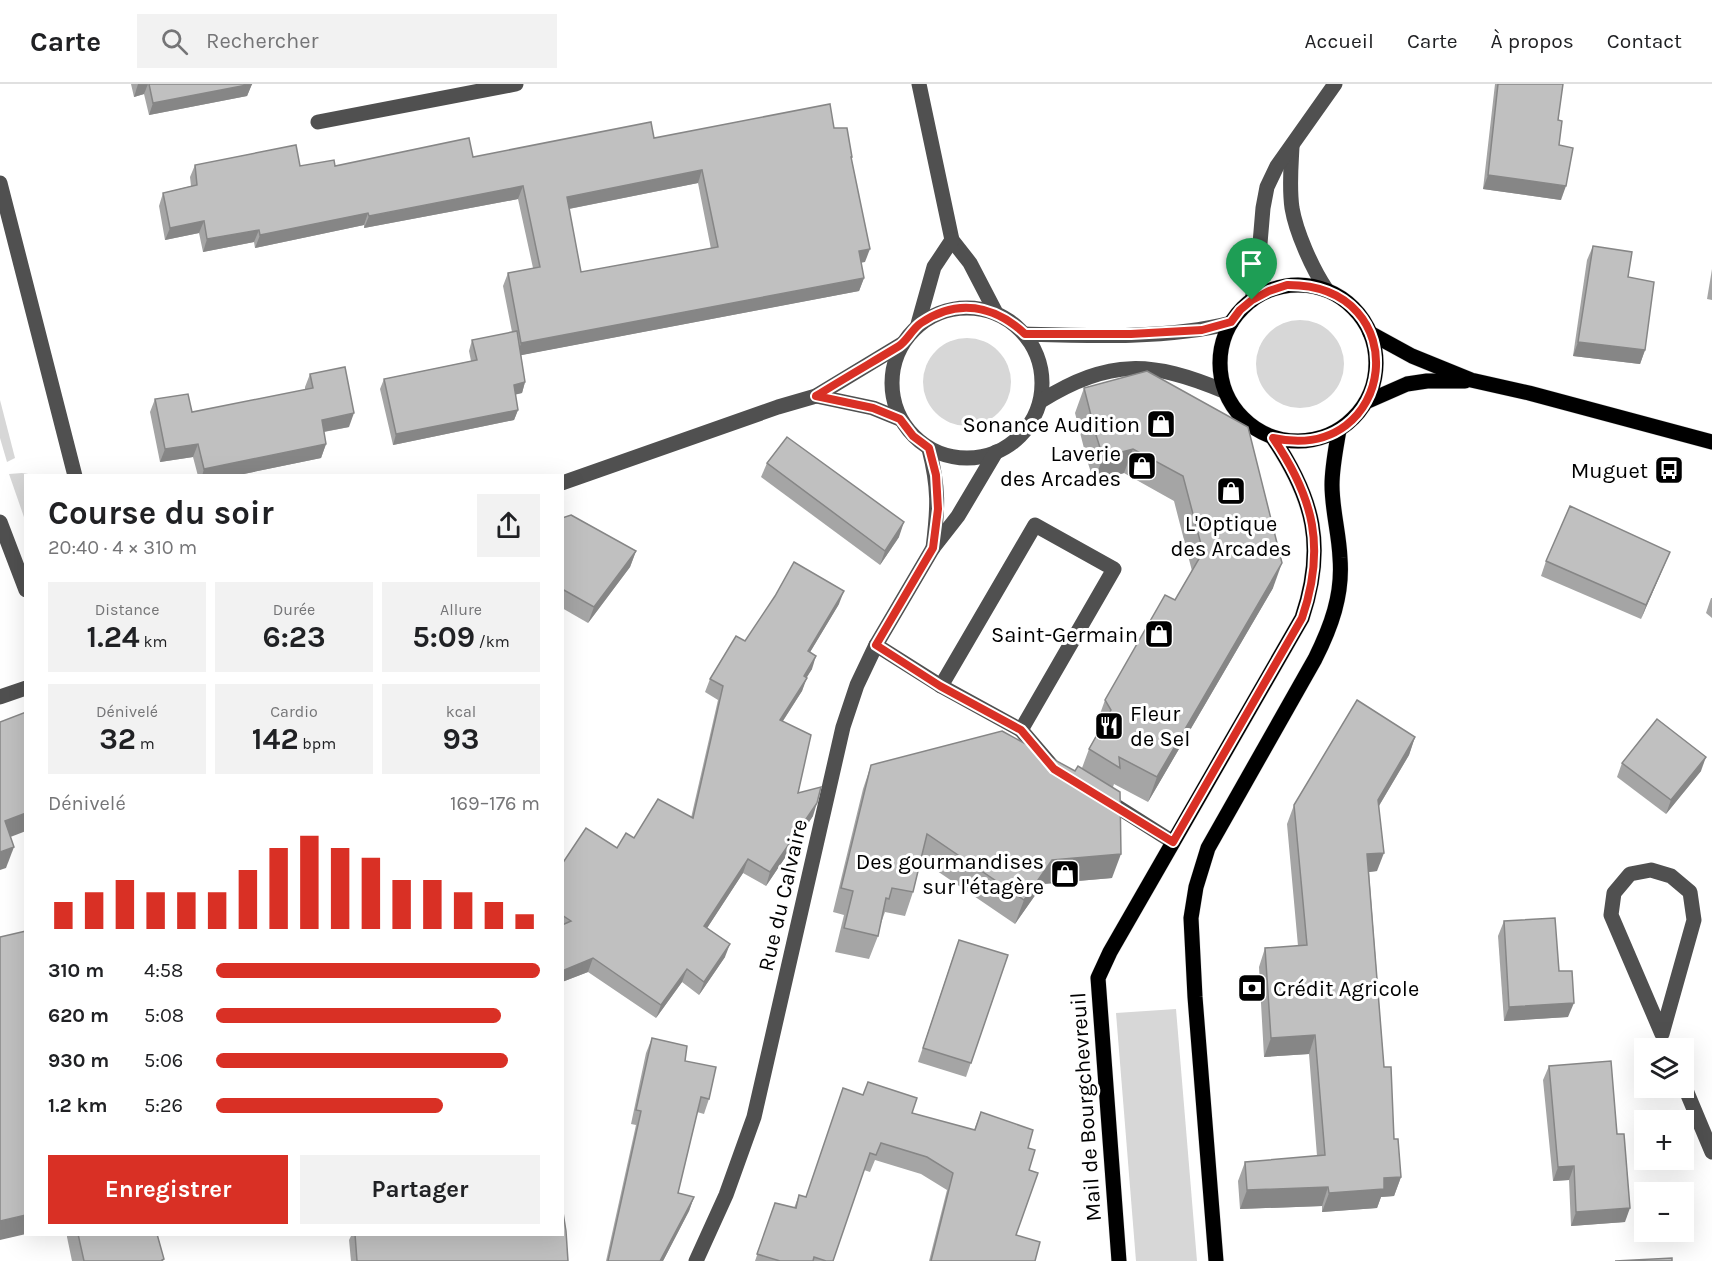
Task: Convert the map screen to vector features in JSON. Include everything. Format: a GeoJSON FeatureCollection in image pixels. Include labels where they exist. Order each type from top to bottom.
{"type":"FeatureCollection","features":[{"type":"Feature","properties":{"kind":"main road"},"geometry":{"type":"LineString","coordinates":[[1287,285],[1307,285],[1326,290],[1340,296],[1353,306],[1370,333],[1377,368],[1373,386],[1366,402],[1354,418],[1324,438],[1307,442],[1290,442],[1273,438],[1258,431],[1244,420],[1232,407],[1224,391],[1220,374],[1223,338],[1240,310],[1269,291],[1287,285]]}},
{"type":"Feature","properties":{"kind":"main road"},"geometry":{"type":"LineString","coordinates":[[1370,333],[1412,356],[1472,380],[1712,442]]}},
{"type":"Feature","properties":{"kind":"main road"},"geometry":{"type":"LineString","coordinates":[[1366,402],[1407,384],[1472,380]]}},
{"type":"Feature","properties":{"kind":"main road"},"geometry":{"type":"LineString","coordinates":[[1216,1261],[1191,918],[1196,887],[1208,848],[1315,659],[1337,606],[1340,559],[1332,482],[1339,430]]}},
{"type":"Feature","properties":{"kind":"main road","name":"Mail de Bourgchevreuil"},"geometry":{"type":"LineString","coordinates":[[1119,1261],[1098,978],[1110,952],[1302,618],[1311,592],[1315,563],[1314,537],[1308,508],[1292,466],[1273,438]]}},
{"type":"Feature","properties":{"kind":"street"},"geometry":{"type":"LineString","coordinates":[[919,84],[951,240],[970,263],[996,313]]}},
{"type":"Feature","properties":{"kind":"street"},"geometry":{"type":"LineString","coordinates":[[1252,300],[1267,187],[1277,166],[1335,84]]}},
{"type":"Feature","properties":{"kind":"street"},"geometry":{"type":"LineString","coordinates":[[318,122],[508,85]]}},
{"type":"Feature","properties":{"kind":"street"},"geometry":{"type":"LineString","coordinates":[[1292,147],[1290,175],[1292,209],[1312,268],[1326,290]]}},
{"type":"Feature","properties":{"kind":"street"},"geometry":{"type":"LineString","coordinates":[[0,183],[74,474]]}},
{"type":"Feature","properties":{"kind":"street"},"geometry":{"type":"LineString","coordinates":[[918,324],[934,267],[951,240]]}},
{"type":"Feature","properties":{"kind":"street"},"geometry":{"type":"LineString","coordinates":[[956,308],[976,308],[996,313],[1012,322],[1025,334],[1037,354],[1042,377],[1041,400],[1031,423],[1016,440],[996,453],[974,458],[951,457],[929,448],[913,436],[900,419],[893,401],[891,381],[894,362],[902,344],[918,324],[936,314],[956,308]]}},
{"type":"Feature","properties":{"kind":"street"},"geometry":{"type":"LineString","coordinates":[[1025,334],[1165,333],[1202,330],[1231,322]]}},
{"type":"Feature","properties":{"kind":"street"},"geometry":{"type":"LineString","coordinates":[[564,482],[778,407],[816,396],[902,344]]}},
{"type":"Feature","properties":{"kind":"street"},"geometry":{"type":"LineString","coordinates":[[1041,400],[1064,386],[1088,376],[1131,368],[1166,371],[1224,391]]}},
{"type":"Feature","properties":{"kind":"street"},"geometry":{"type":"LineString","coordinates":[[816,396],[863,406],[900,419]]}},
{"type":"Feature","properties":{"kind":"street","name":"Rue du Calvaire"},"geometry":{"type":"LineString","coordinates":[[929,448],[936,475],[938,509],[933,548]]}},
{"type":"Feature","properties":{"kind":"street","name":"Rue du Calvaire"},"geometry":{"type":"LineString","coordinates":[[696,1261],[726,1195],[754,1117],[843,727],[857,685],[876,645],[933,548],[958,516],[996,453]]}},
{"type":"Feature","properties":{"kind":"street"},"geometry":{"type":"LineString","coordinates":[[0,522],[24,585]]}},
{"type":"Feature","properties":{"kind":"street"},"geometry":{"type":"LineString","coordinates":[[940,686],[1035,525],[1114,569],[1021,730]]}},
{"type":"Feature","properties":{"kind":"street"},"geometry":{"type":"LineString","coordinates":[[876,645],[940,686],[1021,730],[1054,769],[1063,774]]}},
{"type":"Feature","properties":{"kind":"street"},"geometry":{"type":"LineString","coordinates":[[0,698],[24,688]]}},
{"type":"Feature","properties":{"kind":"street"},"geometry":{"type":"LineString","coordinates":[[1090,790],[1173,842]]}},
{"type":"Feature","properties":{"kind":"street"},"geometry":{"type":"LineString","coordinates":[[1651,870],[1671,876],[1690,892],[1694,920],[1665,1041],[1611,915],[1614,893],[1630,874],[1651,870]]}},
{"type":"Feature","properties":{"kind":"street"},"geometry":{"type":"LineString","coordinates":[[1689,1098],[1712,1152]]}},
{"type":"Feature","properties":{"kind":"shaded area"},"geometry":{"type":"Polygon","coordinates":[[[1291,320],[1309,320],[1325,327],[1337,339],[1344,355],[1344,373],[1337,389],[1325,401],[1309,408],[1291,408],[1275,401],[1263,389],[1256,373],[1256,355],[1263,339],[1275,327],[1291,320]]]}},
{"type":"Feature","properties":{"kind":"shaded area"},"geometry":{"type":"Polygon","coordinates":[[[967,338],[992,345],[1004,357],[1011,382],[1004,407],[992,419],[967,426],[942,419],[930,407],[923,382],[930,357],[942,345],[967,338]]]}},
{"type":"Feature","properties":{"kind":"shaded area"},"geometry":{"type":"Polygon","coordinates":[[[0,400],[15,458],[7,462],[0,438],[0,400]]]}},
{"type":"Feature","properties":{"kind":"shaded area"},"geometry":{"type":"Polygon","coordinates":[[[22,473],[28,474],[24,474],[24,517],[9,474],[22,473]]]}},
{"type":"Feature","properties":{"kind":"shaded area"},"geometry":{"type":"Polygon","coordinates":[[[1176,1009],[1197,1261],[1136,1261],[1116,1013],[1176,1009]]]}},
{"type":"Feature","properties":{"kind":"building"},"geometry":{"type":"Polygon","coordinates":[[[149,84],[252,84],[153,103],[149,84]]]}},
{"type":"Feature","properties":{"kind":"building"},"geometry":{"type":"Polygon","coordinates":[[[1498,84],[1563,84],[1558,120],[1562,121],[1559,145],[1573,148],[1566,186],[1488,175],[1498,84]]]}},
{"type":"Feature","properties":{"kind":"building"},"geometry":{"type":"Polygon","coordinates":[[[830,104],[834,128],[847,128],[870,249],[859,251],[864,278],[521,343],[508,273],[540,267],[523,186],[369,216],[368,213],[260,235],[259,230],[207,239],[204,221],[170,228],[163,193],[197,185],[195,165],[296,145],[300,166],[334,160],[335,166],[469,138],[473,157],[651,122],[654,138],[830,104]],[[702,170],[567,197],[581,272],[718,247],[702,170]]]}},
{"type":"Feature","properties":{"kind":"building"},"geometry":{"type":"Polygon","coordinates":[[[1593,246],[1632,252],[1628,277],[1654,282],[1645,350],[1578,342],[1593,246]]]}},
{"type":"Feature","properties":{"kind":"building"},"geometry":{"type":"Polygon","coordinates":[[[517,331],[525,382],[514,385],[518,410],[396,434],[384,379],[477,360],[472,340],[517,331]]]}},
{"type":"Feature","properties":{"kind":"building"},"geometry":{"type":"Polygon","coordinates":[[[345,367],[354,413],[322,420],[326,444],[204,469],[198,444],[165,449],[155,399],[188,394],[192,412],[313,388],[310,374],[345,367]]]}},
{"type":"Feature","properties":{"kind":"building"},"geometry":{"type":"Polygon","coordinates":[[[1147,371],[1248,427],[1282,563],[1157,777],[1119,757],[1120,768],[1089,749],[1111,710],[1105,700],[1165,595],[1175,600],[1203,552],[1183,476],[1133,449],[1103,457],[1096,435],[1084,388],[1147,371]]]}},
{"type":"Feature","properties":{"kind":"building"},"geometry":{"type":"Polygon","coordinates":[[[787,437],[904,522],[885,551],[767,463],[787,437]]]}},
{"type":"Feature","properties":{"kind":"building"},"geometry":{"type":"Polygon","coordinates":[[[1570,506],[1670,552],[1646,605],[1546,561],[1570,506]]]}},
{"type":"Feature","properties":{"kind":"building"},"geometry":{"type":"Polygon","coordinates":[[[571,515],[636,551],[594,607],[564,590],[564,517],[571,515]]]}},
{"type":"Feature","properties":{"kind":"building"},"geometry":{"type":"Polygon","coordinates":[[[794,562],[844,591],[808,651],[816,656],[804,676],[807,678],[780,720],[811,735],[798,793],[821,787],[817,803],[770,872],[748,859],[704,926],[730,944],[704,982],[687,969],[661,1005],[593,958],[564,970],[564,924],[571,921],[564,916],[564,861],[586,828],[617,848],[626,833],[634,838],[658,799],[693,818],[723,686],[710,679],[736,636],[745,641],[794,562]]]}},
{"type":"Feature","properties":{"kind":"building"},"geometry":{"type":"Polygon","coordinates":[[[1357,700],[1415,737],[1378,800],[1384,853],[1367,854],[1384,1067],[1391,1067],[1394,1139],[1398,1139],[1401,1177],[1384,1178],[1384,1189],[1329,1193],[1328,1187],[1247,1190],[1245,1162],[1325,1155],[1315,1035],[1271,1038],[1265,948],[1307,945],[1294,805],[1357,700]]]}},
{"type":"Feature","properties":{"kind":"building"},"geometry":{"type":"Polygon","coordinates":[[[24,713],[24,814],[5,821],[14,847],[0,852],[0,722],[24,713]]]}},
{"type":"Feature","properties":{"kind":"building"},"geometry":{"type":"Polygon","coordinates":[[[1657,719],[1706,757],[1671,800],[1622,763],[1657,719]]]}},
{"type":"Feature","properties":{"kind":"building"},"geometry":{"type":"Polygon","coordinates":[[[1002,731],[1075,771],[1078,766],[1120,792],[1121,854],[1052,860],[1024,900],[927,834],[913,892],[892,888],[889,899],[886,898],[878,936],[844,928],[853,891],[841,888],[871,765],[1002,731]]]}},
{"type":"Feature","properties":{"kind":"building"},"geometry":{"type":"Polygon","coordinates":[[[1555,918],[1559,971],[1572,971],[1574,1003],[1509,1007],[1504,921],[1555,918]]]}},
{"type":"Feature","properties":{"kind":"building"},"geometry":{"type":"Polygon","coordinates":[[[24,931],[24,1215],[0,1221],[0,937],[24,931]]]}},
{"type":"Feature","properties":{"kind":"building"},"geometry":{"type":"Polygon","coordinates":[[[959,940],[1008,955],[971,1063],[923,1048],[959,940]]]}},
{"type":"Feature","properties":{"kind":"building"},"geometry":{"type":"Polygon","coordinates":[[[652,1038],[687,1046],[685,1061],[716,1067],[709,1099],[701,1097],[678,1193],[694,1197],[660,1261],[608,1261],[641,1111],[636,1110],[652,1038]]]}},
{"type":"Feature","properties":{"kind":"building"},"geometry":{"type":"Polygon","coordinates":[[[1611,1061],[1617,1134],[1624,1134],[1630,1208],[1576,1212],[1574,1166],[1558,1167],[1549,1066],[1611,1061]]]}},
{"type":"Feature","properties":{"kind":"building"},"geometry":{"type":"Polygon","coordinates":[[[868,1082],[917,1098],[912,1113],[975,1130],[981,1112],[1033,1130],[1028,1148],[1035,1150],[1029,1170],[1038,1173],[1016,1235],[1040,1242],[1035,1261],[931,1261],[953,1173],[927,1157],[881,1143],[876,1155],[870,1153],[833,1261],[814,1257],[813,1261],[780,1261],[757,1254],[775,1203],[796,1208],[799,1195],[806,1197],[843,1088],[863,1095],[868,1082]]]}},
{"type":"Feature","properties":{"kind":"building"},"geometry":{"type":"Polygon","coordinates":[[[564,1218],[568,1261],[357,1261],[355,1236],[564,1236],[564,1218]]]}},
{"type":"Feature","properties":{"kind":"building"},"geometry":{"type":"Polygon","coordinates":[[[78,1236],[158,1236],[164,1259],[162,1261],[84,1261],[78,1236]]]}},
{"type":"Feature","properties":{"kind":"building"},"geometry":{"type":"Polygon","coordinates":[[[1672,1258],[1672,1261],[1615,1261],[1672,1258]]]}},
{"type":"Feature","properties":{"kind":"place","name":"Sonance Audition"},"geometry":{"type":"Point","coordinates":[1161,424]}},
{"type":"Feature","properties":{"kind":"place","name":"Laverie des Arcades"},"geometry":{"type":"Point","coordinates":[1142,466]}},
{"type":"Feature","properties":{"kind":"place","name":"Muguet"},"geometry":{"type":"Point","coordinates":[1669,470]}},
{"type":"Feature","properties":{"kind":"place","name":"L'Optique des Arcades"},"geometry":{"type":"Point","coordinates":[1231,491]}},
{"type":"Feature","properties":{"kind":"place","name":"Saint-Germain"},"geometry":{"type":"Point","coordinates":[1159,634]}},
{"type":"Feature","properties":{"kind":"place","name":"Fleur de Sel"},"geometry":{"type":"Point","coordinates":[1109,726]}},
{"type":"Feature","properties":{"kind":"place","name":"Des gourmandises sur l'étagère"},"geometry":{"type":"Point","coordinates":[1065,874]}},
{"type":"Feature","properties":{"kind":"place","name":"Crédit Agricole"},"geometry":{"type":"Point","coordinates":[1252,988]}},
{"type":"Feature","properties":{"kind":"route"},"geometry":{"type":"LineString","coordinates":[[1287,285],[1307,285],[1340,296],[1353,306],[1370,333],[1377,368],[1366,402],[1354,418],[1339,430],[1324,438],[1307,442],[1290,442],[1273,438],[1292,466],[1308,508],[1314,537],[1315,563],[1311,592],[1302,618],[1173,842],[1054,769],[1021,730],[940,686],[876,645],[933,548],[938,509],[936,475],[929,448],[913,436],[900,419],[873,408],[816,396],[902,344],[918,324],[936,314],[956,308],[976,308],[996,313],[1012,322],[1025,334],[1131,334],[1202,330],[1231,322],[1252,300],[1287,285]]}}]}
